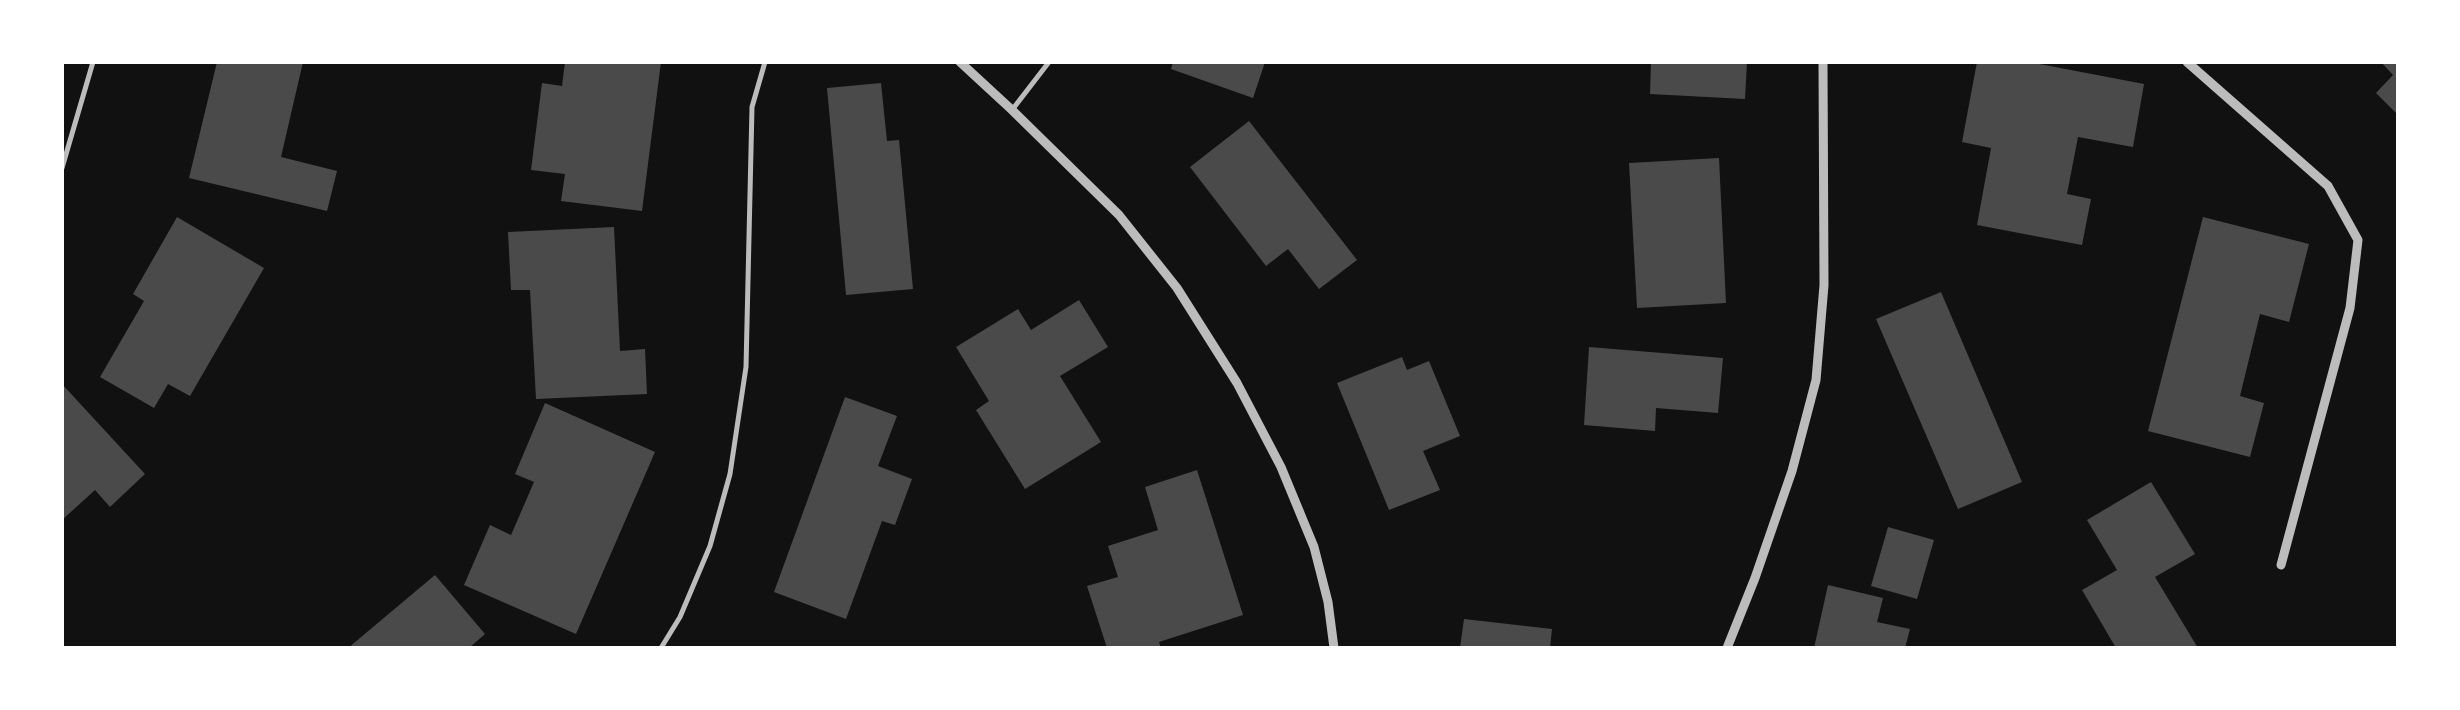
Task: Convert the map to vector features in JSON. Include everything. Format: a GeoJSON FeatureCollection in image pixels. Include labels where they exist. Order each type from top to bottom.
{"type":"FeatureCollection","features":[{"type":"Feature","properties":{"kind":"street"},"geometry":{"type":"LineString","coordinates":[[62,168],[93,62]]}},
{"type":"Feature","properties":{"kind":"street"},"geometry":{"type":"LineString","coordinates":[[662,648],[680,617],[710,546],[730,474],[746,367],[752,107],[765,62]]}},
{"type":"Feature","properties":{"kind":"street"},"geometry":{"type":"LineString","coordinates":[[960,62],[1119,215],[1177,288],[1237,383],[1281,468],[1314,547],[1328,602],[1334,648]]}},
{"type":"Feature","properties":{"kind":"street"},"geometry":{"type":"LineString","coordinates":[[1012,110],[1048,62]]}},
{"type":"Feature","properties":{"kind":"street"},"geometry":{"type":"LineString","coordinates":[[1727,648],[1755,578],[1792,471],[1816,380],[1824,285],[1823,62]]}},
{"type":"Feature","properties":{"kind":"street"},"geometry":{"type":"LineString","coordinates":[[2187,62],[2328,186],[2358,240],[2350,308],[2281,564]]}},
{"type":"Feature","properties":{"kind":"building"},"geometry":{"type":"Polygon","coordinates":[[[217,62],[303,62],[281,157],[337,171],[327,211],[189,178],[217,62]]]}},
{"type":"Feature","properties":{"kind":"building"},"geometry":{"type":"Polygon","coordinates":[[[565,62],[661,62],[642,211],[561,201],[565,174],[531,170],[542,83],[562,86],[565,62]]]}},
{"type":"Feature","properties":{"kind":"building"},"geometry":{"type":"Polygon","coordinates":[[[1173,62],[1265,62],[1253,98],[1171,69],[1173,62]]]}},
{"type":"Feature","properties":{"kind":"building"},"geometry":{"type":"Polygon","coordinates":[[[1651,62],[1747,62],[1745,99],[1650,94],[1651,62]]]}},
{"type":"Feature","properties":{"kind":"building"},"geometry":{"type":"Polygon","coordinates":[[[1977,62],[2029,62],[2144,84],[2133,147],[2078,137],[2067,194],[2091,199],[2082,245],[1977,225],[1991,148],[1962,142],[1977,62]]]}},
{"type":"Feature","properties":{"kind":"building"},"geometry":{"type":"Polygon","coordinates":[[[2381,62],[2398,62],[2398,115],[2376,93],[2393,75],[2381,62]]]}},
{"type":"Feature","properties":{"kind":"building"},"geometry":{"type":"Polygon","coordinates":[[[881,83],[887,141],[899,140],[913,289],[846,295],[827,88],[881,83]]]}},
{"type":"Feature","properties":{"kind":"building"},"geometry":{"type":"Polygon","coordinates":[[[1249,121],[1357,260],[1319,289],[1288,249],[1266,266],[1190,167],[1249,121]]]}},
{"type":"Feature","properties":{"kind":"building"},"geometry":{"type":"Polygon","coordinates":[[[1719,158],[1726,303],[1637,308],[1629,163],[1719,158]]]}},
{"type":"Feature","properties":{"kind":"building"},"geometry":{"type":"Polygon","coordinates":[[[177,217],[264,268],[190,396],[168,384],[154,408],[100,377],[144,301],[133,294],[177,217]]]}},
{"type":"Feature","properties":{"kind":"building"},"geometry":{"type":"Polygon","coordinates":[[[2203,217],[2309,244],[2289,322],[2260,314],[2240,396],[2264,403],[2250,457],[2148,431],[2203,217]]]}},
{"type":"Feature","properties":{"kind":"building"},"geometry":{"type":"Polygon","coordinates":[[[614,227],[620,351],[645,349],[647,394],[536,399],[530,290],[511,290],[508,232],[614,227]]]}},
{"type":"Feature","properties":{"kind":"building"},"geometry":{"type":"Polygon","coordinates":[[[1941,292],[2022,482],[1958,509],[1876,319],[1941,292]]]}},
{"type":"Feature","properties":{"kind":"building"},"geometry":{"type":"Polygon","coordinates":[[[1079,300],[1108,347],[1060,376],[1101,442],[1025,489],[976,410],[989,401],[956,347],[1018,309],[1031,330],[1079,300]]]}},
{"type":"Feature","properties":{"kind":"building"},"geometry":{"type":"Polygon","coordinates":[[[1589,347],[1723,358],[1718,413],[1656,408],[1655,431],[1584,425],[1589,347]]]}},
{"type":"Feature","properties":{"kind":"building"},"geometry":{"type":"Polygon","coordinates":[[[1402,357],[1407,370],[1429,361],[1460,436],[1423,451],[1440,490],[1389,510],[1337,383],[1402,357]]]}},
{"type":"Feature","properties":{"kind":"building"},"geometry":{"type":"Polygon","coordinates":[[[62,384],[145,474],[110,507],[95,490],[62,520],[62,384]]]}},
{"type":"Feature","properties":{"kind":"building"},"geometry":{"type":"Polygon","coordinates":[[[845,397],[897,416],[878,466],[912,479],[895,525],[882,521],[846,619],[774,592],[845,397]]]}},
{"type":"Feature","properties":{"kind":"building"},"geometry":{"type":"Polygon","coordinates":[[[545,403],[655,452],[576,634],[464,585],[490,525],[511,535],[534,482],[515,474],[545,403]]]}},
{"type":"Feature","properties":{"kind":"building"},"geometry":{"type":"Polygon","coordinates":[[[1197,470],[1243,615],[1159,642],[1161,648],[1107,648],[1087,586],[1118,577],[1108,546],[1158,530],[1145,487],[1197,470]]]}},
{"type":"Feature","properties":{"kind":"building"},"geometry":{"type":"Polygon","coordinates":[[[2151,482],[2195,554],[2155,577],[2198,648],[2116,648],[2082,590],[2117,570],[2087,520],[2151,482]]]}},
{"type":"Feature","properties":{"kind":"building"},"geometry":{"type":"Polygon","coordinates":[[[1888,527],[1934,540],[1917,599],[1871,586],[1888,527]]]}},
{"type":"Feature","properties":{"kind":"building"},"geometry":{"type":"Polygon","coordinates":[[[435,575],[485,634],[469,648],[348,648],[435,575]]]}},
{"type":"Feature","properties":{"kind":"building"},"geometry":{"type":"Polygon","coordinates":[[[1828,585],[1883,598],[1877,622],[1910,629],[1905,648],[1814,648],[1828,585]]]}},
{"type":"Feature","properties":{"kind":"building"},"geometry":{"type":"Polygon","coordinates":[[[1464,619],[1552,629],[1550,648],[1460,648],[1464,619]]]}}]}
